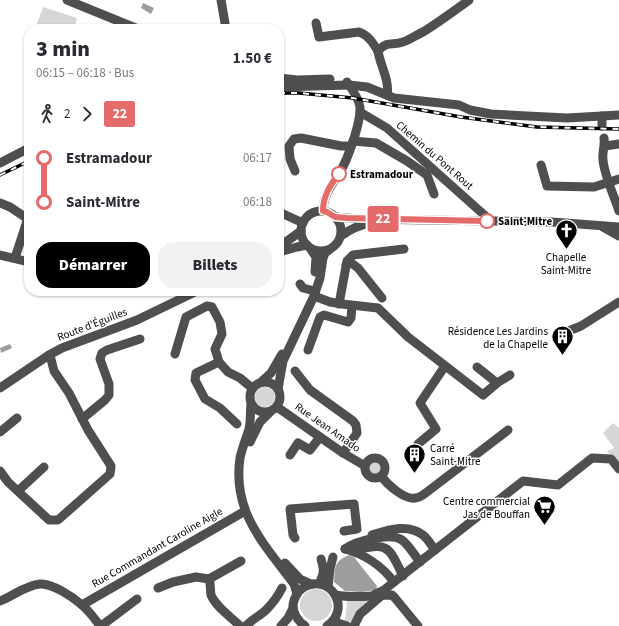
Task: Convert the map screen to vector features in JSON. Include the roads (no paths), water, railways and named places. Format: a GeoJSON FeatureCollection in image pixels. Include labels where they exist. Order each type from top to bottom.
{"type":"FeatureCollection","features":[{"type":"Feature","properties":{"kind":"street"},"geometry":{"type":"LineString","coordinates":[[67,0],[126,24]]}},
{"type":"Feature","properties":{"kind":"street"},"geometry":{"type":"LineString","coordinates":[[221,0],[225,24]]}},
{"type":"Feature","properties":{"kind":"street"},"geometry":{"type":"LineString","coordinates":[[378,50],[383,45],[402,43],[409,40],[438,23],[469,0]]}},
{"type":"Feature","properties":{"kind":"street"},"geometry":{"type":"LineString","coordinates":[[316,23],[319,37],[359,32],[364,34],[374,44],[378,50],[379,59],[388,89],[387,95]]}},
{"type":"Feature","properties":{"kind":"street"},"geometry":{"type":"LineString","coordinates":[[284,79],[297,80],[346,79],[360,106],[360,112],[352,143],[345,163],[327,191],[323,211]]}},
{"type":"Feature","properties":{"kind":"street"},"geometry":{"type":"LineString","coordinates":[[284,87],[349,85],[367,87],[394,98],[459,106],[470,110],[491,114],[550,118],[619,115]]}},
{"type":"Feature","properties":{"kind":"street","name":"Chemin du Pont Rout"},"geometry":{"type":"LineString","coordinates":[[360,112],[387,128],[491,221]]}},
{"type":"Feature","properties":{"kind":"street"},"geometry":{"type":"LineString","coordinates":[[602,116],[602,126]]}},
{"type":"Feature","properties":{"kind":"street"},"geometry":{"type":"LineString","coordinates":[[295,172],[290,159],[289,146],[294,140],[301,138],[340,146],[352,143],[376,143],[407,161],[427,175],[434,194]]}},
{"type":"Feature","properties":{"kind":"street"},"geometry":{"type":"LineString","coordinates":[[619,144],[604,142],[603,160],[609,183],[619,210]]}},
{"type":"Feature","properties":{"kind":"street"},"geometry":{"type":"LineString","coordinates":[[0,163],[24,151]]}},
{"type":"Feature","properties":{"kind":"street"},"geometry":{"type":"LineString","coordinates":[[541,165],[547,186],[594,187],[619,179]]}},
{"type":"Feature","properties":{"kind":"street"},"geometry":{"type":"LineString","coordinates":[[0,203],[24,215]]}},
{"type":"Feature","properties":{"kind":"street"},"geometry":{"type":"LineString","coordinates":[[284,243],[302,227],[311,214],[323,211],[335,217],[341,226],[341,236]]}},
{"type":"Feature","properties":{"kind":"street"},"geometry":{"type":"LineString","coordinates":[[278,389],[283,361],[312,293],[317,262],[315,254],[304,241],[302,227],[284,215]]}},
{"type":"Feature","properties":{"kind":"street"},"geometry":{"type":"LineString","coordinates":[[335,217],[552,222],[619,227]]}},
{"type":"Feature","properties":{"kind":"street"},"geometry":{"type":"LineString","coordinates":[[262,382],[271,373],[280,358],[320,278],[325,253],[334,246],[341,236],[348,230],[360,225],[388,219]]}},
{"type":"Feature","properties":{"kind":"street"},"geometry":{"type":"LineString","coordinates":[[598,225],[619,236]]}},
{"type":"Feature","properties":{"kind":"street"},"geometry":{"type":"LineString","coordinates":[[15,258],[24,230]]}},
{"type":"Feature","properties":{"kind":"street"},"geometry":{"type":"LineString","coordinates":[[284,250],[297,246],[309,246],[319,251],[329,250]]}},
{"type":"Feature","properties":{"kind":"street"},"geometry":{"type":"LineString","coordinates":[[334,303],[347,261],[352,255],[404,249]]}},
{"type":"Feature","properties":{"kind":"street"},"geometry":{"type":"LineString","coordinates":[[0,255],[24,261]]}},
{"type":"Feature","properties":{"kind":"street"},"geometry":{"type":"LineString","coordinates":[[346,265],[350,262],[358,268],[382,298]]}},
{"type":"Feature","properties":{"kind":"street"},"geometry":{"type":"LineString","coordinates":[[300,284],[303,288],[334,303],[378,308],[408,337],[483,395],[497,383],[510,375]]}},
{"type":"Feature","properties":{"kind":"street","name":"Route d'Éguilles"},"geometry":{"type":"LineString","coordinates":[[0,388],[62,348],[137,320],[187,296]]}},
{"type":"Feature","properties":{"kind":"street"},"geometry":{"type":"LineString","coordinates":[[566,332],[581,326],[619,302]]}},
{"type":"Feature","properties":{"kind":"street"},"geometry":{"type":"LineString","coordinates":[[175,354],[186,318],[207,306],[212,306],[220,322],[222,334],[215,349],[219,362],[228,372],[240,378],[252,388]]}},
{"type":"Feature","properties":{"kind":"street"},"geometry":{"type":"LineString","coordinates":[[308,350],[320,317],[324,314],[348,322],[351,318],[352,306]]}},
{"type":"Feature","properties":{"kind":"street"},"geometry":{"type":"LineString","coordinates":[[82,419],[109,395],[109,384],[100,359],[102,353],[140,339]]}},
{"type":"Feature","properties":{"kind":"street"},"geometry":{"type":"LineString","coordinates":[[0,471],[18,491],[49,520],[58,520],[110,474],[111,466],[88,430],[69,394],[54,371],[49,355]]}},
{"type":"Feature","properties":{"kind":"street"},"geometry":{"type":"LineString","coordinates":[[219,362],[196,373],[195,380],[205,399],[220,408],[237,424]]}},
{"type":"Feature","properties":{"kind":"street"},"geometry":{"type":"LineString","coordinates":[[418,444],[436,429],[420,403],[445,366]]}},
{"type":"Feature","properties":{"kind":"street"},"geometry":{"type":"LineString","coordinates":[[478,367],[497,383]]}},
{"type":"Feature","properties":{"kind":"street"},"geometry":{"type":"LineString","coordinates":[[295,371],[310,390],[353,421],[356,425],[357,433],[343,453]]}},
{"type":"Feature","properties":{"kind":"street"},"geometry":{"type":"LineString","coordinates":[[297,594],[294,584],[256,533],[244,511],[240,494],[239,472],[242,449],[249,428],[251,404],[249,395],[252,388],[257,383],[262,382],[274,384],[280,394],[274,409],[260,422],[248,446],[244,470],[244,482],[249,507],[254,519],[271,545],[300,579],[328,587],[336,595],[339,607],[338,613],[329,624]]}},
{"type":"Feature","properties":{"kind":"street"},"geometry":{"type":"LineString","coordinates":[[251,404],[256,409],[264,412],[274,409]]}},
{"type":"Feature","properties":{"kind":"street","name":"Rue Jean Amado"},"geometry":{"type":"LineString","coordinates":[[274,409],[365,466]]}},
{"type":"Feature","properties":{"kind":"street"},"geometry":{"type":"LineString","coordinates":[[0,432],[17,418]]}},
{"type":"Feature","properties":{"kind":"street"},"geometry":{"type":"LineString","coordinates":[[380,476],[389,486],[407,497],[424,498],[508,430]]}},
{"type":"Feature","properties":{"kind":"street"},"geometry":{"type":"LineString","coordinates":[[290,454],[298,443],[310,450],[320,437]]}},
{"type":"Feature","properties":{"kind":"street"},"geometry":{"type":"LineString","coordinates":[[376,458],[381,461],[384,467],[383,473],[380,476],[373,477],[368,475],[365,471],[365,466],[369,460],[376,458]]}},
{"type":"Feature","properties":{"kind":"street"},"geometry":{"type":"LineString","coordinates":[[371,596],[384,590],[403,576],[523,481],[558,485],[592,458],[611,459],[619,469]]}},
{"type":"Feature","properties":{"kind":"street"},"geometry":{"type":"LineString","coordinates":[[18,491],[44,467]]}},
{"type":"Feature","properties":{"kind":"street"},"geometry":{"type":"LineString","coordinates":[[295,538],[293,535],[290,509],[354,504],[357,529],[344,531]]}},
{"type":"Feature","properties":{"kind":"street","name":"Rue Commandant Caroline Aigle"},"geometry":{"type":"LineString","coordinates":[[82,605],[244,511]]}},
{"type":"Feature","properties":{"kind":"street"},"geometry":{"type":"LineString","coordinates":[[362,541],[368,536],[383,531],[403,528],[415,531],[424,536],[435,550]]}},
{"type":"Feature","properties":{"kind":"street"},"geometry":{"type":"LineString","coordinates":[[350,550],[352,544],[388,537],[402,540],[420,562]]}},
{"type":"Feature","properties":{"kind":"street"},"geometry":{"type":"LineString","coordinates":[[350,550],[380,546],[385,547],[394,558],[403,576]]}},
{"type":"Feature","properties":{"kind":"street"},"geometry":{"type":"LineString","coordinates":[[350,550],[365,556],[394,582]]}},
{"type":"Feature","properties":{"kind":"street"},"geometry":{"type":"LineString","coordinates":[[328,587],[330,569],[334,557]]}},
{"type":"Feature","properties":{"kind":"street"},"geometry":{"type":"LineString","coordinates":[[282,625],[293,608],[297,594],[302,588],[315,584],[323,575],[324,567],[321,559]]}},
{"type":"Feature","properties":{"kind":"street"},"geometry":{"type":"LineString","coordinates":[[158,588],[173,582],[196,577],[209,579],[241,561]]}},
{"type":"Feature","properties":{"kind":"street"},"geometry":{"type":"LineString","coordinates":[[209,579],[211,583],[211,595],[240,626]]}},
{"type":"Feature","properties":{"kind":"street"},"geometry":{"type":"LineString","coordinates":[[0,600],[9,598],[26,588],[41,584],[53,587],[82,605],[101,626],[137,599]]}},
{"type":"Feature","properties":{"kind":"street"},"geometry":{"type":"LineString","coordinates":[[246,626],[252,619],[266,610],[276,600],[282,588]]}},
{"type":"Feature","properties":{"kind":"street"},"geometry":{"type":"LineString","coordinates":[[336,595],[344,597],[392,595],[418,626]]}},
{"type":"Feature","properties":{"kind":"street"},"geometry":{"type":"LineString","coordinates":[[354,626],[360,614],[381,596]]}},
{"type":"Feature","properties":{"kind":"street"},"geometry":{"type":"LineString","coordinates":[[293,608],[295,614],[303,625]]}},
{"type":"Feature","properties":{"kind":"street"},"geometry":{"type":"LineString","coordinates":[[329,624],[338,623],[348,626]]}},
{"type":"Feature","properties":{"kind":"street"},"geometry":{"type":"LineString","coordinates":[[282,625],[303,625]]}},
{"type":"Feature","properties":{"kind":"railway"},"geometry":{"type":"LineString","coordinates":[[284,93],[353,98],[461,117],[537,127],[619,129]]}},
{"type":"Feature","properties":{"kind":"railway"},"geometry":{"type":"LineString","coordinates":[[0,175],[24,163]]}},
{"type":"Feature","properties":{"kind":"place","name":"Estramadour"},"geometry":{"type":"Point","coordinates":[339,174]}},
{"type":"Feature","properties":{"kind":"place","name":"Saint-Mitre"},"geometry":{"type":"Point","coordinates":[487,221]}},
{"type":"Feature","properties":{"kind":"place","name":"Chapelle Saint-Mitre"},"geometry":{"type":"Point","coordinates":[566,250]}},
{"type":"Feature","properties":{"kind":"place","name":"Résidence Les Jardins de la Chapelle"},"geometry":{"type":"Point","coordinates":[563,356]}},
{"type":"Feature","properties":{"kind":"place","name":"Carré Saint-Mitre"},"geometry":{"type":"Point","coordinates":[415,474]}},
{"type":"Feature","properties":{"kind":"place","name":"Centre commercial Jas de Bouffan"},"geometry":{"type":"Point","coordinates":[545,526]}}]}
